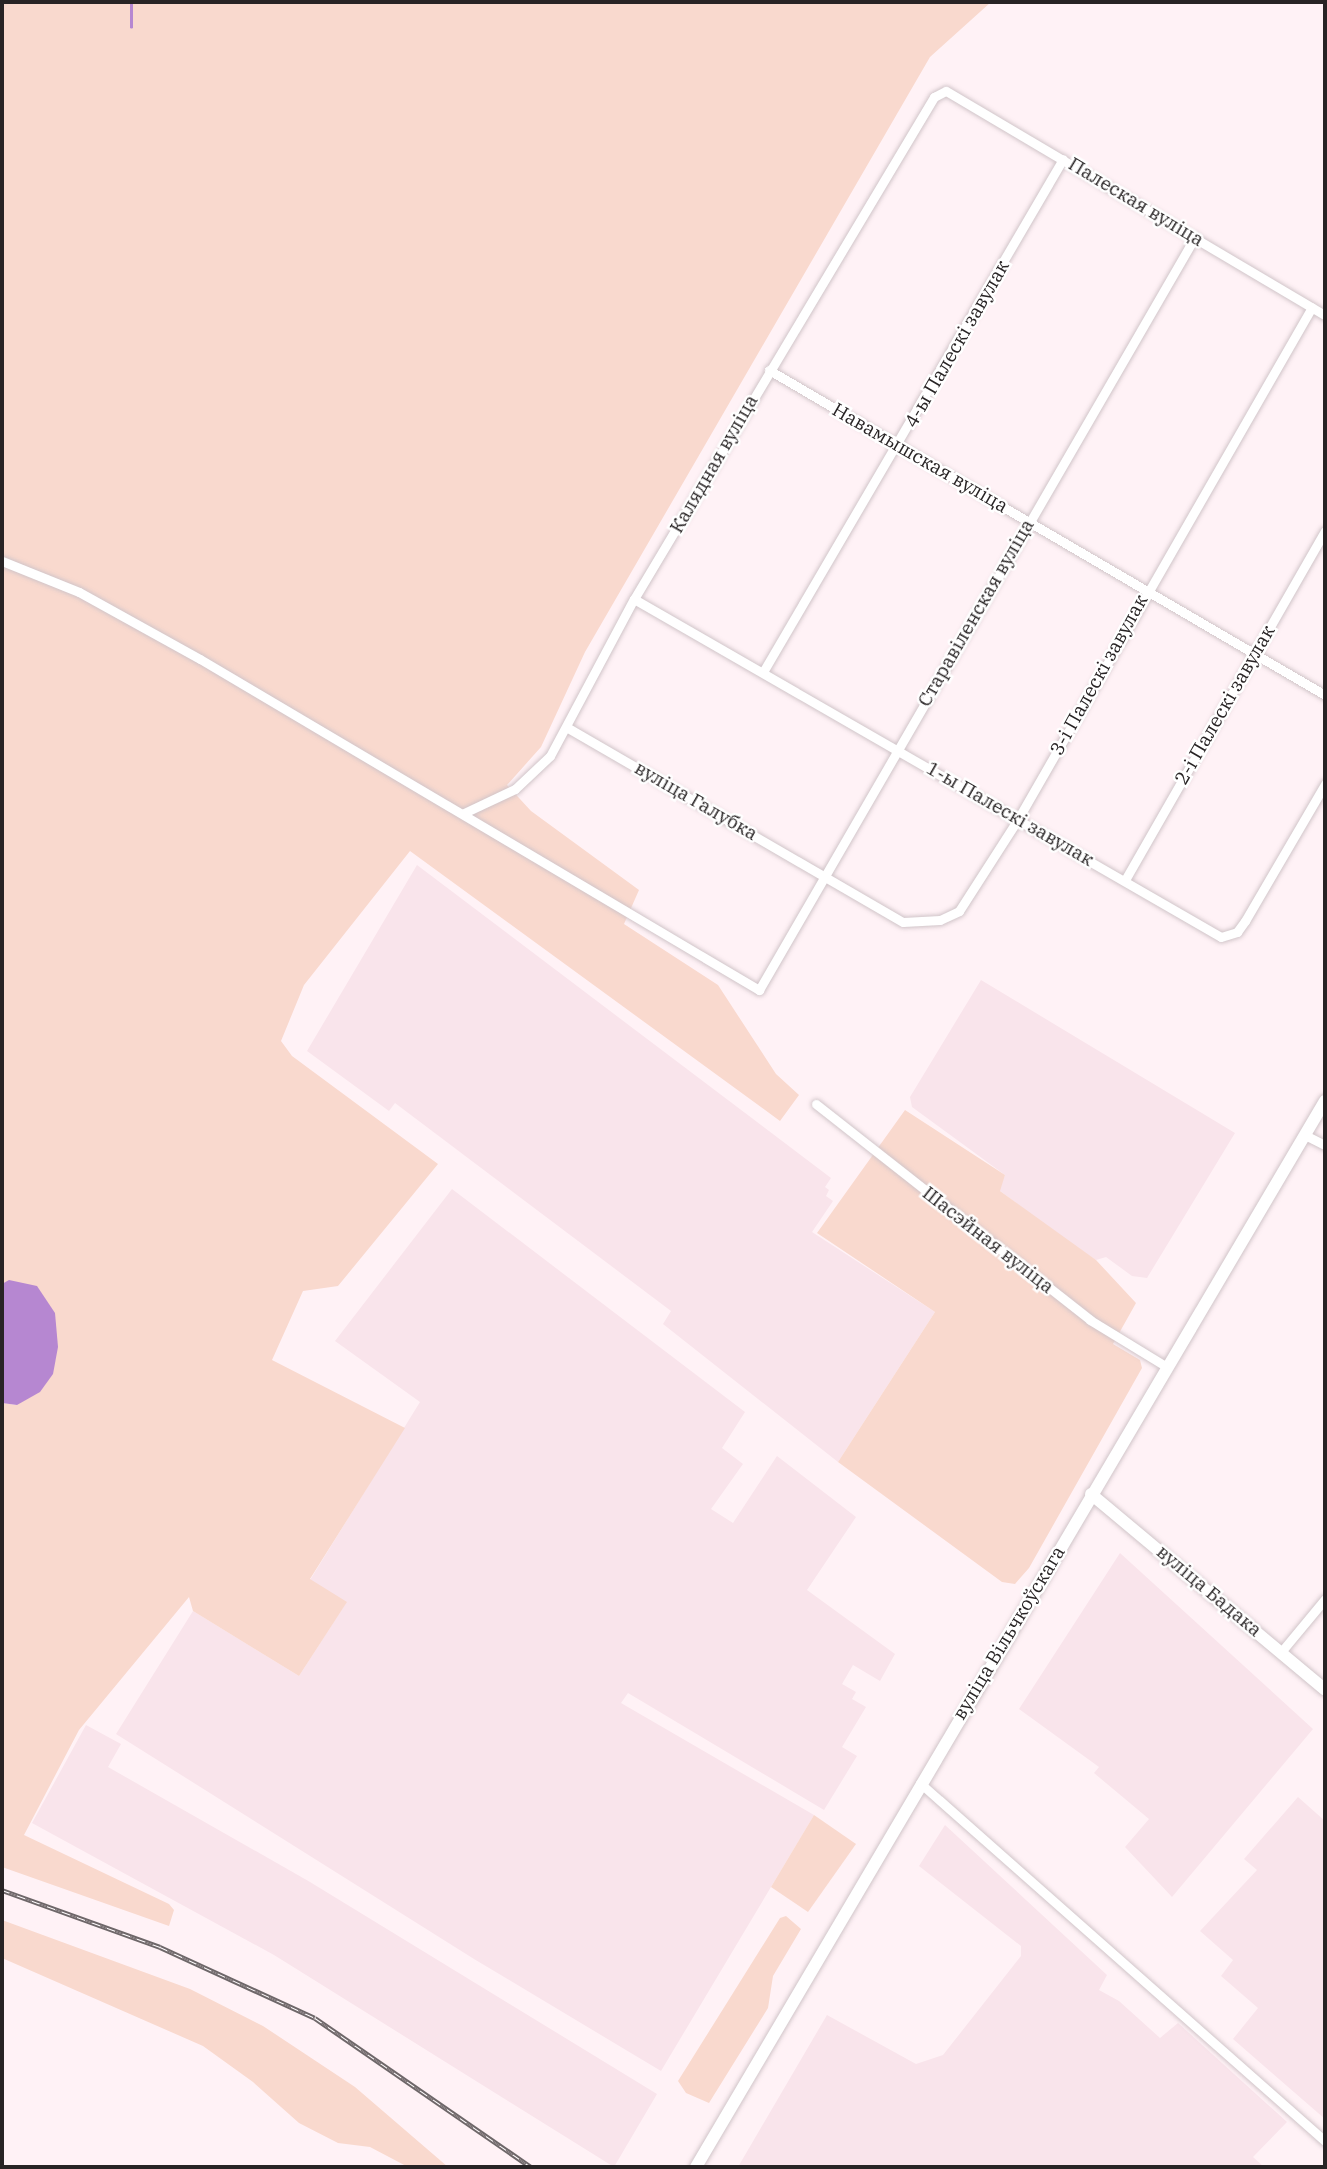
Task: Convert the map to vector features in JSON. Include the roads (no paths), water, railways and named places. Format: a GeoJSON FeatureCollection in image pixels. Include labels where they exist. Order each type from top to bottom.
{"type":"FeatureCollection","features":[{"type":"Feature","properties":{"kind":"main road","name":"вуліца Вільчкоўскага"},"geometry":{"type":"LineString","coordinates":[[696,2167],[920,1783],[1325,1101]]}},
{"type":"Feature","properties":{"kind":"main road","name":"вуліца Бадака"},"geometry":{"type":"LineString","coordinates":[[1091,1494],[1325,1690]]}},
{"type":"Feature","properties":{"kind":"street","name":"Палеская вуліца"},"geometry":{"type":"LineString","coordinates":[[946,91],[1325,315]]}},
{"type":"Feature","properties":{"kind":"street","name":"Калядная вуліца"},"geometry":{"type":"LineString","coordinates":[[464,813],[515,789],[550,756],[568,728],[574,708],[635,599],[769,370],[934,97],[946,91]]}},
{"type":"Feature","properties":{"kind":"street","name":"4-ы Палескі завулак"},"geometry":{"type":"LineString","coordinates":[[763,672],[899,446],[1063,159]]}},
{"type":"Feature","properties":{"kind":"street","name":"Старавіленская вуліца"},"geometry":{"type":"LineString","coordinates":[[464,813],[759,990],[1195,237]]}},
{"type":"Feature","properties":{"kind":"street","name":"3-і Палескі завулак"},"geometry":{"type":"LineString","coordinates":[[824,875],[903,922],[940,920],[959,911],[976,890],[1018,819],[1147,590],[1312,307]]}},
{"type":"Feature","properties":{"kind":"street","name":"Навамышская вуліца"},"geometry":{"type":"LineString","coordinates":[[769,370],[1325,695]]}},
{"type":"Feature","properties":{"kind":"street","name":"2-і Палескі завулак"},"geometry":{"type":"LineString","coordinates":[[1125,880],[1325,531]]}},
{"type":"Feature","properties":{"kind":"street"},"geometry":{"type":"LineString","coordinates":[[2,561],[79,593],[200,659],[464,813]]}},
{"type":"Feature","properties":{"kind":"street","name":"1-ы Палескі завулак"},"geometry":{"type":"LineString","coordinates":[[635,599],[1221,937],[1237,932],[1325,785]]}},
{"type":"Feature","properties":{"kind":"street","name":"вуліца Галубка"},"geometry":{"type":"LineString","coordinates":[[568,728],[824,875]]}},
{"type":"Feature","properties":{"kind":"street","name":"Шасэйная вуліца"},"geometry":{"type":"LineString","coordinates":[[816,1104],[1090,1320],[1167,1367]]}},
{"type":"Feature","properties":{"kind":"street"},"geometry":{"type":"LineString","coordinates":[[1305,1135],[1325,1145]]}},
{"type":"Feature","properties":{"kind":"street"},"geometry":{"type":"LineString","coordinates":[[1281,1652],[1325,1599]]}},
{"type":"Feature","properties":{"kind":"street"},"geometry":{"type":"LineString","coordinates":[[920,1783],[1325,2141]]}},
{"type":"Feature","properties":{"kind":"waterway"},"geometry":{"type":"LineString","coordinates":[[131,2],[131,27]]}},
{"type":"Feature","properties":{"kind":"railway"},"geometry":{"type":"LineString","coordinates":[[2,1890],[160,1947],[315,2018],[531,2167]]}}]}
